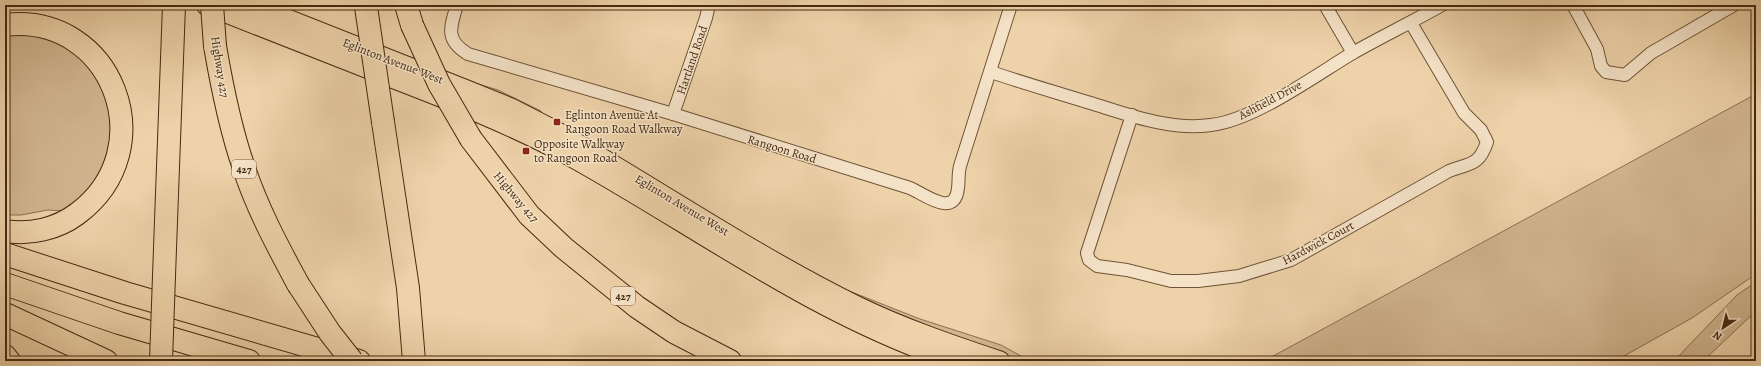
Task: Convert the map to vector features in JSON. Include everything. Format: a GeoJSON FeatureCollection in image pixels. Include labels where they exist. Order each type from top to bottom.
{"type":"FeatureCollection","features":[{"type":"Feature","properties":{"kind":"highway"},"geometry":{"type":"LineString","coordinates":[[161,361],[174,5]]}},
{"type":"Feature","properties":{"kind":"highway","name":"Highway 427"},"geometry":{"type":"LineString","coordinates":[[212,5],[215,46],[226,104],[244,169],[268,228],[298,284],[317,315],[352,361]]}},
{"type":"Feature","properties":{"kind":"highway"},"geometry":{"type":"LineString","coordinates":[[365,6],[408,288],[414,361]]}},
{"type":"Feature","properties":{"kind":"highway","name":"Highway 427"},"geometry":{"type":"LineString","coordinates":[[409,15],[439,84],[471,139],[529,216],[564,248],[637,307],[674,332],[730,361]]}},
{"type":"Feature","properties":{"kind":"highway"},"geometry":{"type":"LineString","coordinates":[[5,25],[24,24],[45,27],[64,35],[92,55],[111,82],[117,99],[123,126],[120,152],[113,171],[103,189],[86,207],[56,226],[38,231],[5,231]]}},
{"type":"Feature","properties":{"kind":"highway"},"geometry":{"type":"LineString","coordinates":[[5,254],[125,293],[360,361]]}},
{"type":"Feature","properties":{"kind":"highway"},"geometry":{"type":"LineString","coordinates":[[5,284],[119,323],[249,361]]}},
{"type":"Feature","properties":{"kind":"highway"},"geometry":{"type":"LineString","coordinates":[[5,314],[106,361]]}},
{"type":"Feature","properties":{"kind":"highway"},"geometry":{"type":"LineString","coordinates":[[5,356],[9,361]]}},
{"type":"Feature","properties":{"kind":"main road","name":"Eglinton Avenue West"},"geometry":{"type":"LineString","coordinates":[[206,5],[474,110],[518,130],[567,155],[835,311],[904,343],[953,361]]}},
{"type":"Feature","properties":{"kind":"main road","name":"Eglinton Avenue West"},"geometry":{"type":"LineString","coordinates":[[252,5],[511,108],[556,131],[827,291],[899,325],[947,344],[1000,361]]}},
{"type":"Feature","properties":{"kind":"street","name":"Rangoon Road"},"geometry":{"type":"LineString","coordinates":[[456,5],[450,34],[460,49],[468,54],[673,114],[910,188],[940,203],[948,203],[954,198],[958,189],[960,166],[1011,5]]}},
{"type":"Feature","properties":{"kind":"street","name":"Hartland Road"},"geometry":{"type":"LineString","coordinates":[[673,114],[706,18],[709,5]]}},
{"type":"Feature","properties":{"kind":"street"},"geometry":{"type":"LineString","coordinates":[[1325,5],[1353,53]]}},
{"type":"Feature","properties":{"kind":"street","name":"Ashfield Drive"},"geometry":{"type":"LineString","coordinates":[[991,72],[1132,115],[1182,126],[1228,123],[1259,109],[1353,53],[1442,5]]}},
{"type":"Feature","properties":{"kind":"street"},"geometry":{"type":"LineString","coordinates":[[1574,5],[1597,49],[1601,66],[1606,72],[1625,75],[1651,53],[1734,5]]}},
{"type":"Feature","properties":{"kind":"street","name":"Hardwick Court"},"geometry":{"type":"LineString","coordinates":[[1132,115],[1097,225],[1089,245],[1087,253],[1089,260],[1097,266],[1127,270],[1174,282],[1219,279],[1263,270],[1291,260],[1449,171],[1471,165],[1483,153],[1487,142],[1481,130],[1464,113],[1411,23]]}},
{"type":"Feature","properties":{"kind":"shaded area"},"geometry":{"type":"Polygon","coordinates":[[[5,32],[38,33],[86,59],[108,95],[113,135],[99,176],[76,203],[63,211],[48,210],[21,215],[5,215],[5,32]]]}},
{"type":"Feature","properties":{"kind":"shaded area"},"geometry":{"type":"Polygon","coordinates":[[[452,76],[498,90],[541,111],[541,115],[452,76]]]}},
{"type":"Feature","properties":{"kind":"shaded area"},"geometry":{"type":"Polygon","coordinates":[[[1756,94],[1756,274],[1692,318],[1615,361],[1264,361],[1756,94]]]}},
{"type":"Feature","properties":{"kind":"shaded area"},"geometry":{"type":"Polygon","coordinates":[[[1756,282],[1756,311],[1703,361],[1674,361],[1737,295],[1756,282]]]}},
{"type":"Feature","properties":{"kind":"shaded area"},"geometry":{"type":"Polygon","coordinates":[[[839,287],[920,319],[1001,345],[1030,361],[1017,361],[929,331],[839,287]]]}},
{"type":"Feature","properties":{"kind":"place","name":"Eglinton Avenue At Rangoon Road Walkway"},"geometry":{"type":"Point","coordinates":[557,122]}},
{"type":"Feature","properties":{"kind":"place","name":"Opposite Walkway to Rangoon Road"},"geometry":{"type":"Point","coordinates":[526,151]}}]}
